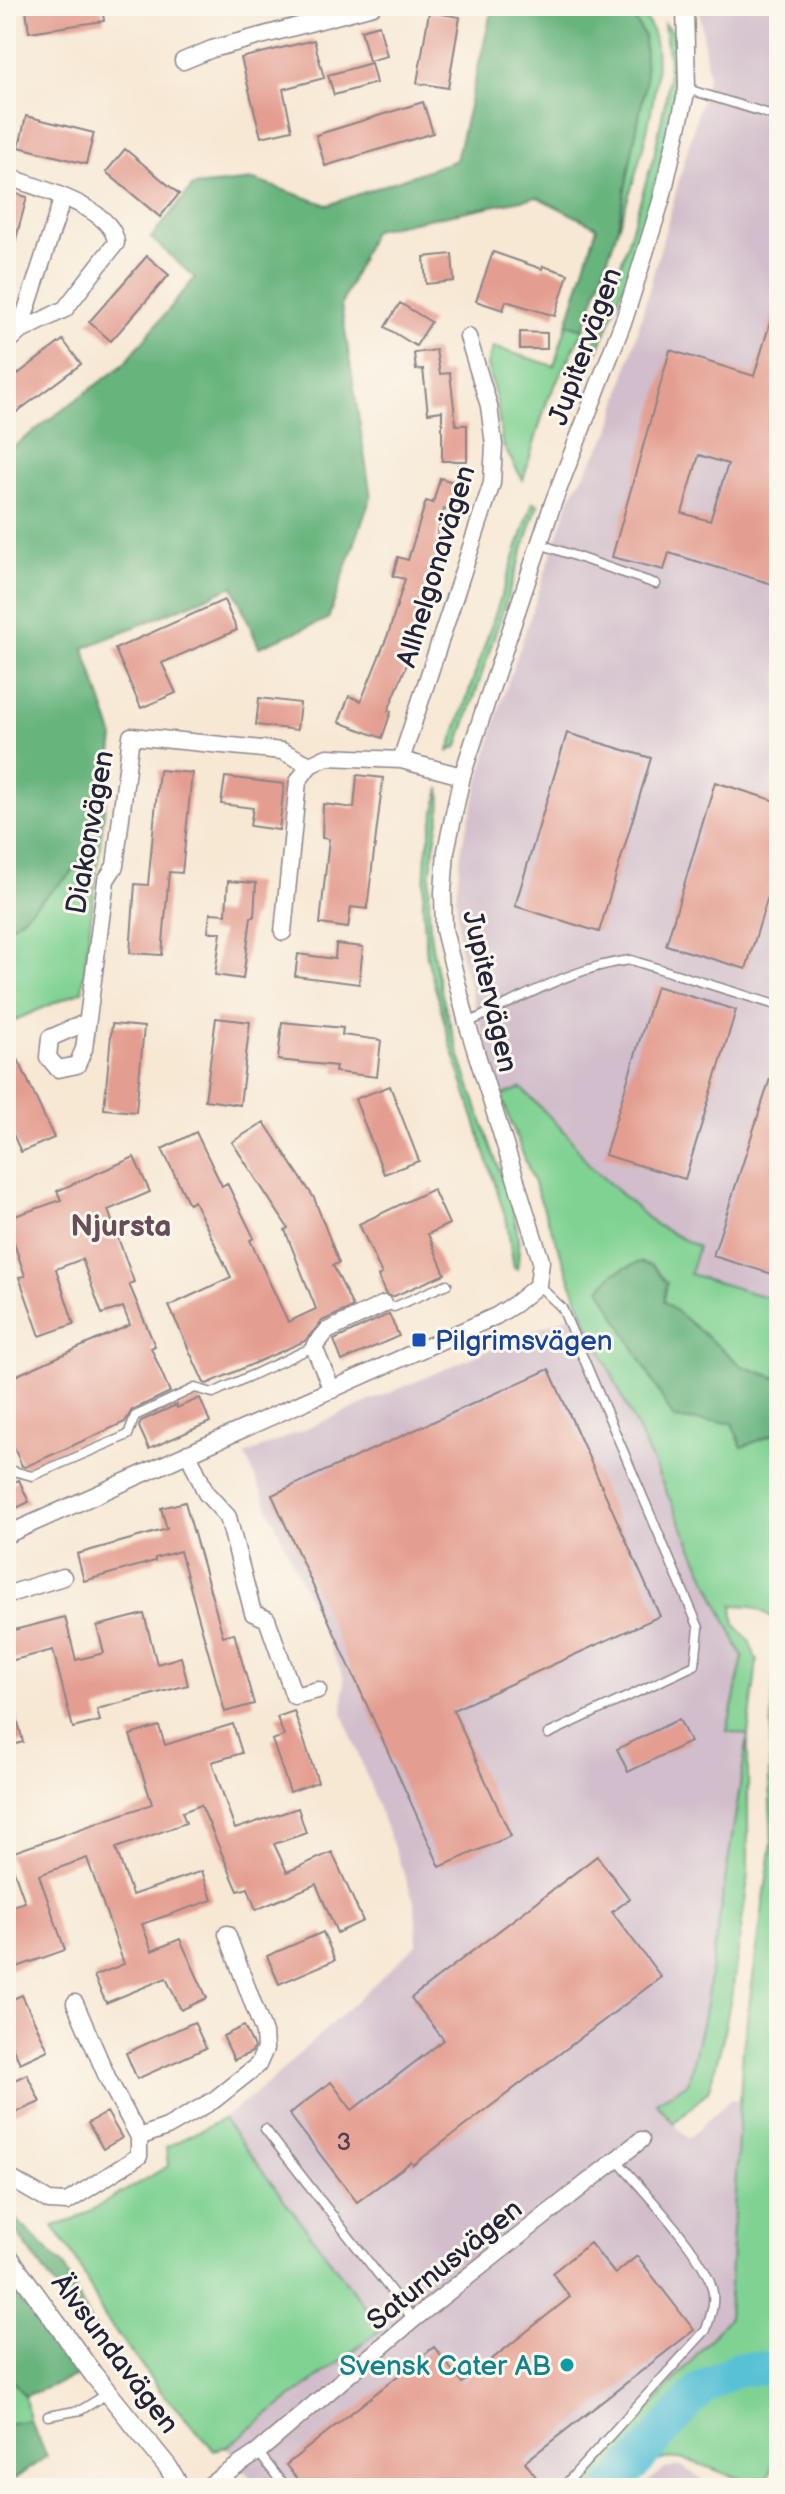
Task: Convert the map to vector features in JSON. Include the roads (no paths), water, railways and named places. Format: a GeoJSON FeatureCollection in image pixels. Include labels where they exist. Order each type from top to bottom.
{"type":"FeatureCollection","features":[{"type":"Feature","properties":{"kind":"street"},"geometry":{"type":"LineString","coordinates":[[183,61],[212,49],[373,6]]}},
{"type":"Feature","properties":{"kind":"street","name":"Jupitervägen"},"geometry":{"type":"LineString","coordinates":[[538,1285],[541,1261],[467,1023],[444,930],[446,851],[462,776],[539,544],[625,317],[662,198],[687,89],[685,6]]}},
{"type":"Feature","properties":{"kind":"street"},"geometry":{"type":"LineString","coordinates":[[6,176],[78,202],[112,228],[116,243],[65,309],[12,338]]}},
{"type":"Feature","properties":{"kind":"street"},"geometry":{"type":"LineString","coordinates":[[12,338],[63,197]]}},
{"type":"Feature","properties":{"kind":"street","name":"Allhelgonavägen"},"geometry":{"type":"LineString","coordinates":[[401,760],[492,483],[494,445],[489,406],[468,337]]}},
{"type":"Feature","properties":{"kind":"street","name":"Diakonvägen"},"geometry":{"type":"LineString","coordinates":[[87,1022],[106,880],[115,866],[131,736],[282,751],[310,765]]}},
{"type":"Feature","properties":{"kind":"street"},"geometry":{"type":"LineString","coordinates":[[283,932],[298,781],[310,765],[327,757],[401,760],[462,776]]}},
{"type":"Feature","properties":{"kind":"street"},"geometry":{"type":"LineString","coordinates":[[6,1535],[496,1316],[538,1285]]}},
{"type":"Feature","properties":{"kind":"street"},"geometry":{"type":"LineString","coordinates":[[332,1390],[314,1347],[327,1331],[384,1304]]}},
{"type":"Feature","properties":{"kind":"street"},"geometry":{"type":"LineString","coordinates":[[188,1453],[206,1493],[228,1517],[253,1613],[267,1619],[294,1696],[318,1690]]}},
{"type":"Feature","properties":{"kind":"street"},"geometry":{"type":"LineString","coordinates":[[6,1595],[63,1577]]}},
{"type":"Feature","properties":{"kind":"street"},"geometry":{"type":"LineString","coordinates":[[139,2137],[167,2127],[214,2100],[258,2065],[265,2049],[257,2009],[227,1934]]}},
{"type":"Feature","properties":{"kind":"street"},"geometry":{"type":"LineString","coordinates":[[6,2176],[49,2201],[67,2202],[139,2156],[139,2137],[108,2079],[75,2003]]}},
{"type":"Feature","properties":{"kind":"street","name":"Saturnusvägen"},"geometry":{"type":"LineString","coordinates":[[205,2488],[258,2452],[414,2319],[641,2140]]}},
{"type":"Feature","properties":{"kind":"street","name":"Älvsundavägen"},"geometry":{"type":"LineString","coordinates":[[6,2253],[108,2394],[168,2467],[181,2488]]}},
{"type":"Feature","properties":{"kind":"lane"},"geometry":{"type":"LineString","coordinates":[[687,89],[779,117]]}},
{"type":"Feature","properties":{"kind":"lane"},"geometry":{"type":"LineString","coordinates":[[539,544],[656,584]]}},
{"type":"Feature","properties":{"kind":"lane"},"geometry":{"type":"LineString","coordinates":[[467,1023],[560,981],[608,963],[631,960],[779,1006]]}},
{"type":"Feature","properties":{"kind":"lane"},"geometry":{"type":"LineString","coordinates":[[384,1304],[394,1307],[447,1284]]}},
{"type":"Feature","properties":{"kind":"lane"},"geometry":{"type":"LineString","coordinates":[[538,1285],[562,1308],[699,1628],[695,1665],[548,1734]]}},
{"type":"Feature","properties":{"kind":"lane"},"geometry":{"type":"LineString","coordinates":[[6,1472],[10,1470],[32,1476],[128,1435],[135,1416],[195,1388],[213,1393],[314,1347]]}},
{"type":"Feature","properties":{"kind":"lane"},"geometry":{"type":"LineString","coordinates":[[265,2129],[414,2319]]}},
{"type":"Feature","properties":{"kind":"lane"},"geometry":{"type":"LineString","coordinates":[[562,2488],[706,2330],[713,2310],[713,2290],[703,2265],[617,2160]]}},
{"type":"Feature","properties":{"kind":"lane"},"geometry":{"type":"LineString","coordinates":[[48,2416],[81,2410],[108,2394]]}},
{"type":"Feature","properties":{"kind":"lane"},"geometry":{"type":"LineString","coordinates":[[258,2452],[286,2488]]}},
{"type":"Feature","properties":{"kind":"waterway"},"geometry":{"type":"LineString","coordinates":[[613,2488],[701,2389],[737,2369],[779,2368]]}},
{"type":"Feature","properties":{"kind":"place","name":"Pilgrimsvägen"},"geometry":{"type":"Point","coordinates":[419,1340]}},
{"type":"Feature","properties":{"kind":"place","name":"Svensk Cater AB"},"geometry":{"type":"Point","coordinates":[567,2365]}},
{"type":"Feature","properties":{"kind":"district","name":"Njursta"},"geometry":{"type":"Point","coordinates":[121,1226]}}]}
